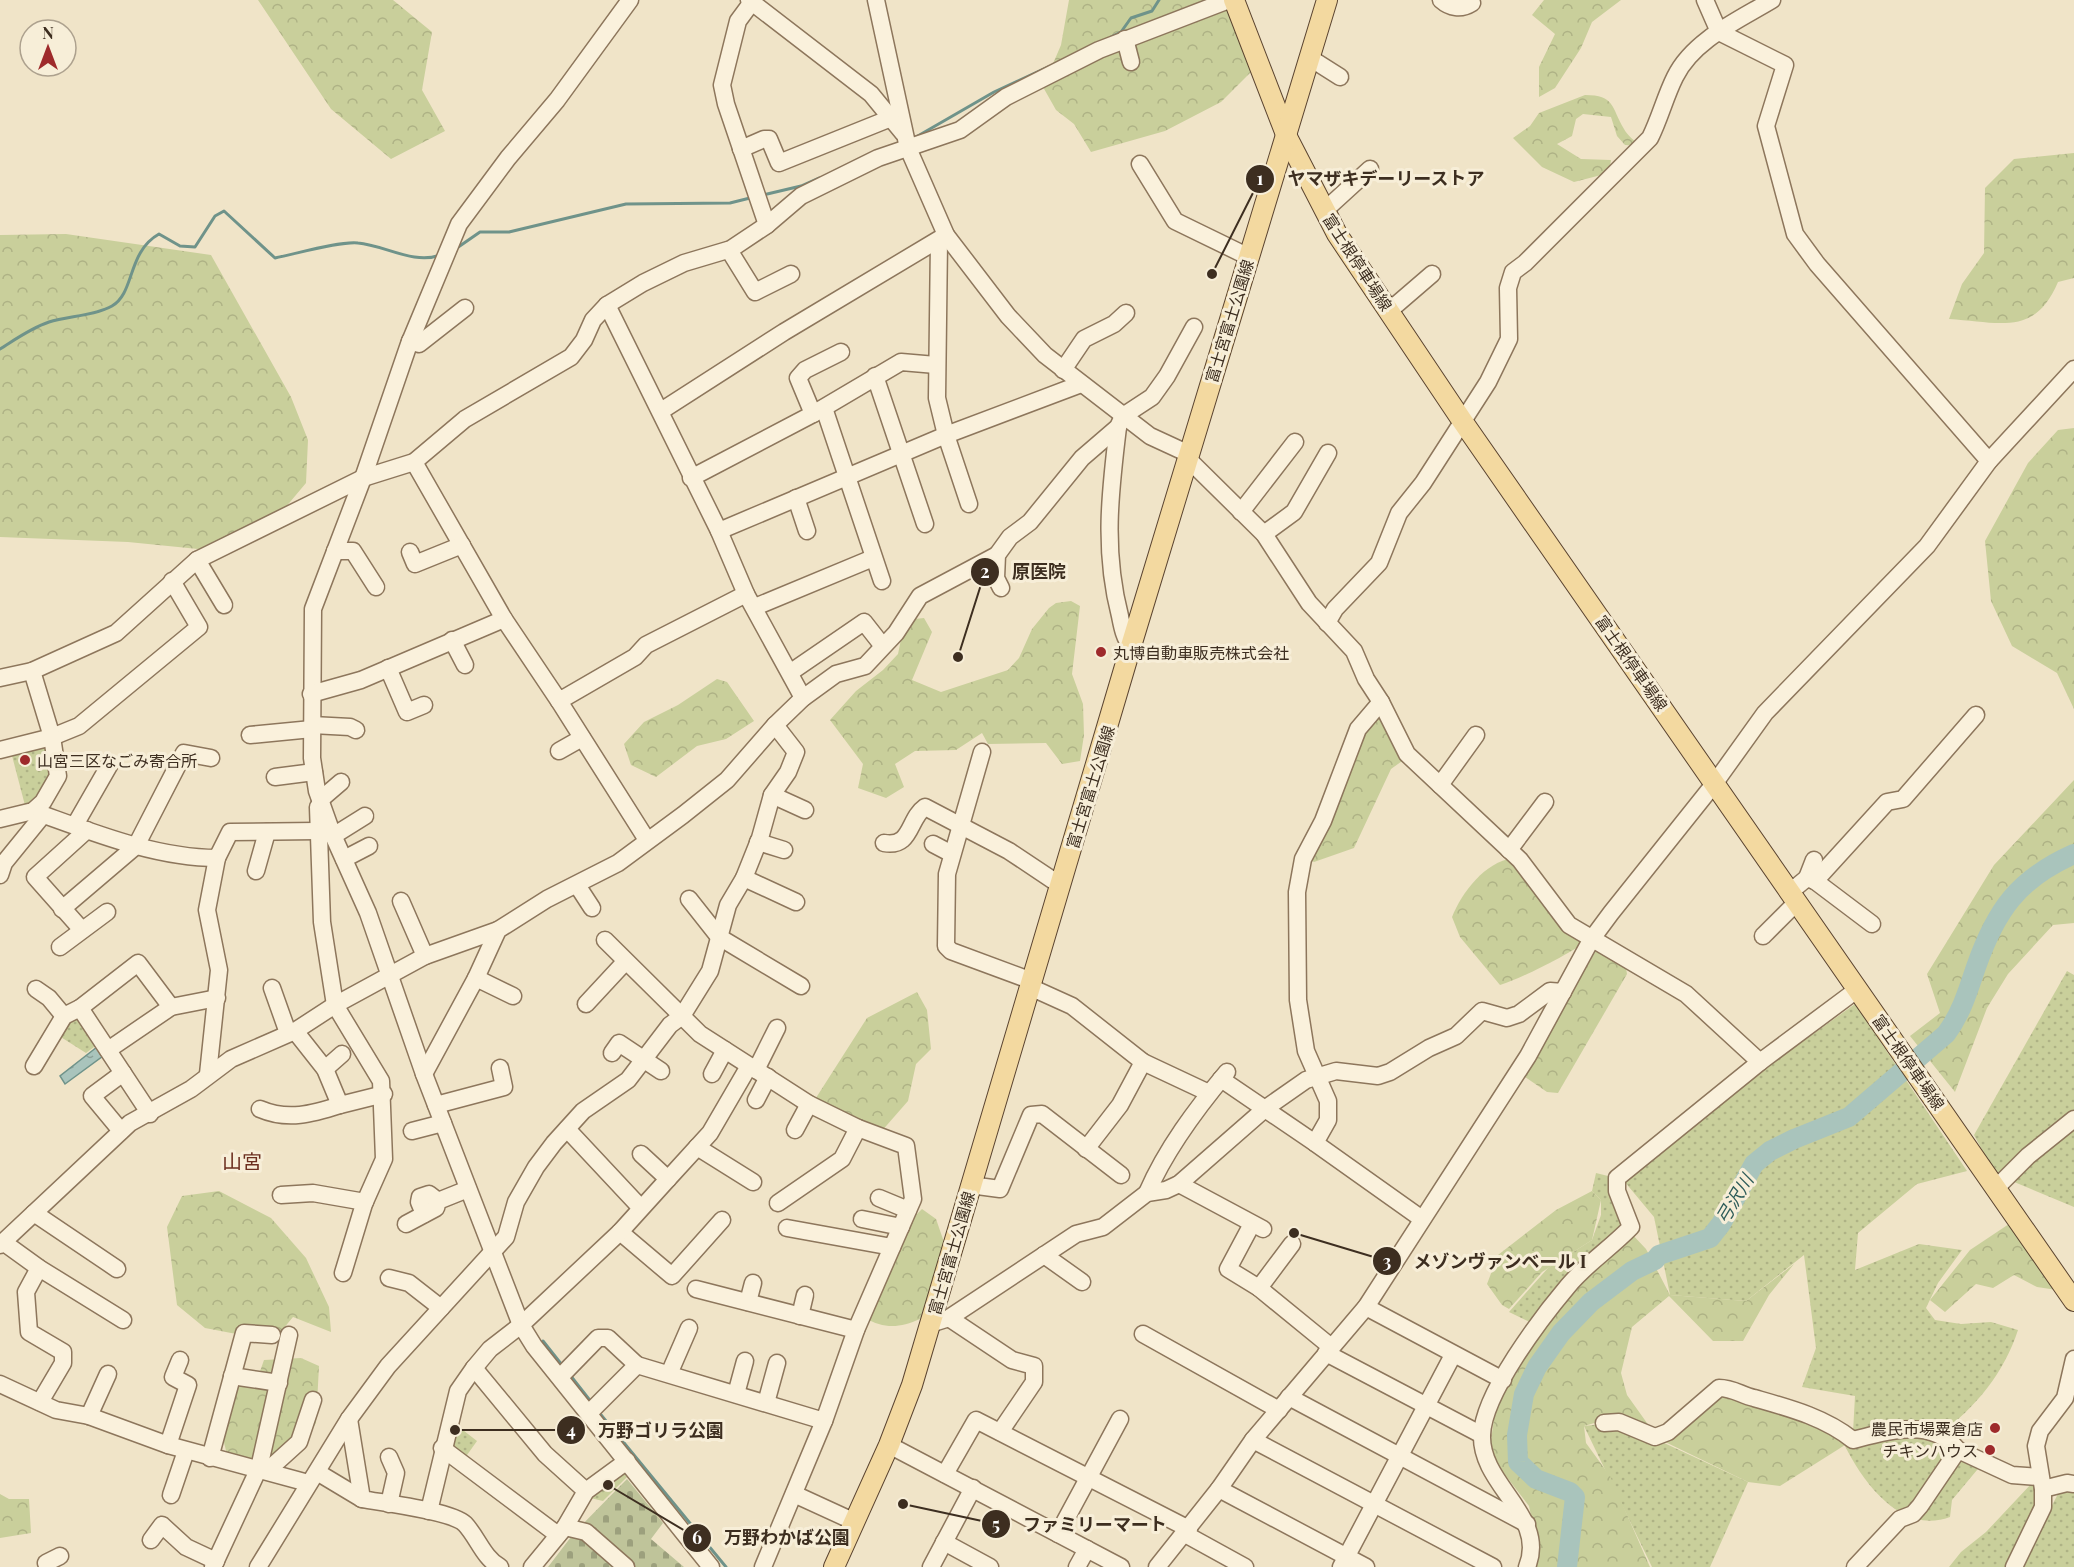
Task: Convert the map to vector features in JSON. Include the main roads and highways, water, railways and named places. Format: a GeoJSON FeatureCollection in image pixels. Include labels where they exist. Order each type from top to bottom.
{"type":"FeatureCollection","features":[{"type":"Feature","properties":{"kind":"main road","name":"富士根停車場線"},"geometry":{"type":"LineString","coordinates":[[1234,0],[1287,137],[1324,211],[1462,422],[2074,1301]]}},
{"type":"Feature","properties":{"kind":"main road","name":"富士宮富士公園線"},"geometry":{"type":"LineString","coordinates":[[834,1567],[889,1445],[912,1385],[1131,646],[1327,0]]}},
{"type":"Feature","properties":{"kind":"water"},"geometry":{"type":"Polygon","coordinates":[[[97,1047],[103,1056],[65,1084],[60,1076],[97,1047]]]}},
{"type":"Feature","properties":{"kind":"waterway"},"geometry":{"type":"LineString","coordinates":[[1111,37],[1121,32],[1131,18],[1152,11],[1159,0]]}},
{"type":"Feature","properties":{"kind":"waterway"},"geometry":{"type":"LineString","coordinates":[[916,137],[994,92],[1048,67]]}},
{"type":"Feature","properties":{"kind":"waterway"},"geometry":{"type":"LineString","coordinates":[[763,195],[801,186],[819,178]]}},
{"type":"Feature","properties":{"kind":"waterway"},"geometry":{"type":"LineString","coordinates":[[454,250],[480,232],[509,232],[626,204],[730,203],[750,198]]}},
{"type":"Feature","properties":{"kind":"waterway"},"geometry":{"type":"LineString","coordinates":[[0,349],[42,324],[97,312],[112,306],[125,292],[136,261],[149,242],[159,234],[180,246],[195,247],[215,216],[224,211],[275,258],[350,243],[368,244],[420,258],[440,255]]}},
{"type":"Feature","properties":{"kind":"waterway","name":"弓沢川"},"geometry":{"type":"LineString","coordinates":[[1567,1567],[1575,1497],[1570,1492],[1536,1479],[1518,1462],[1517,1435],[1524,1394],[1537,1367],[1561,1333],[1591,1302],[1632,1271],[1655,1260],[1659,1255],[1710,1238],[1721,1224],[1754,1164],[1770,1151],[1794,1139],[1849,1117],[1946,1034],[1960,1010],[1992,929],[2011,898],[2038,874],[2074,854]]}},
{"type":"Feature","properties":{"kind":"waterway"},"geometry":{"type":"LineString","coordinates":[[543,1341],[562,1365]]}},
{"type":"Feature","properties":{"kind":"waterway"},"geometry":{"type":"LineString","coordinates":[[570,1375],[592,1403]]}},
{"type":"Feature","properties":{"kind":"waterway"},"geometry":{"type":"LineString","coordinates":[[597,1410],[726,1567]]}},
{"type":"Feature","properties":{"kind":"place","name":"ヤマザキデーリーストア"},"geometry":{"type":"Point","coordinates":[1212,274]}},
{"type":"Feature","properties":{"kind":"place","name":"丸博自動車販売株式会社"},"geometry":{"type":"Point","coordinates":[1101,652]}},
{"type":"Feature","properties":{"kind":"place","name":"原医院"},"geometry":{"type":"Point","coordinates":[958,657]}},
{"type":"Feature","properties":{"kind":"place","name":"山宮三区なごみ寄合所"},"geometry":{"type":"Point","coordinates":[25,760]}},
{"type":"Feature","properties":{"kind":"place","name":"メゾンヴァンベール I"},"geometry":{"type":"Point","coordinates":[1294,1233]}},
{"type":"Feature","properties":{"kind":"place","name":"農民市場粟倉店"},"geometry":{"type":"Point","coordinates":[1995,1428]}},
{"type":"Feature","properties":{"kind":"place","name":"万野ゴリラ公園"},"geometry":{"type":"Point","coordinates":[455,1430]}},
{"type":"Feature","properties":{"kind":"place","name":"チキンハウス"},"geometry":{"type":"Point","coordinates":[1990,1450]}},
{"type":"Feature","properties":{"kind":"place","name":"万野わかば公園"},"geometry":{"type":"Point","coordinates":[608,1485]}},
{"type":"Feature","properties":{"kind":"place","name":"ファミリーマート"},"geometry":{"type":"Point","coordinates":[903,1504]}},
{"type":"Feature","properties":{"kind":"district","name":"山宮"},"geometry":{"type":"Point","coordinates":[242,1160]}}]}
